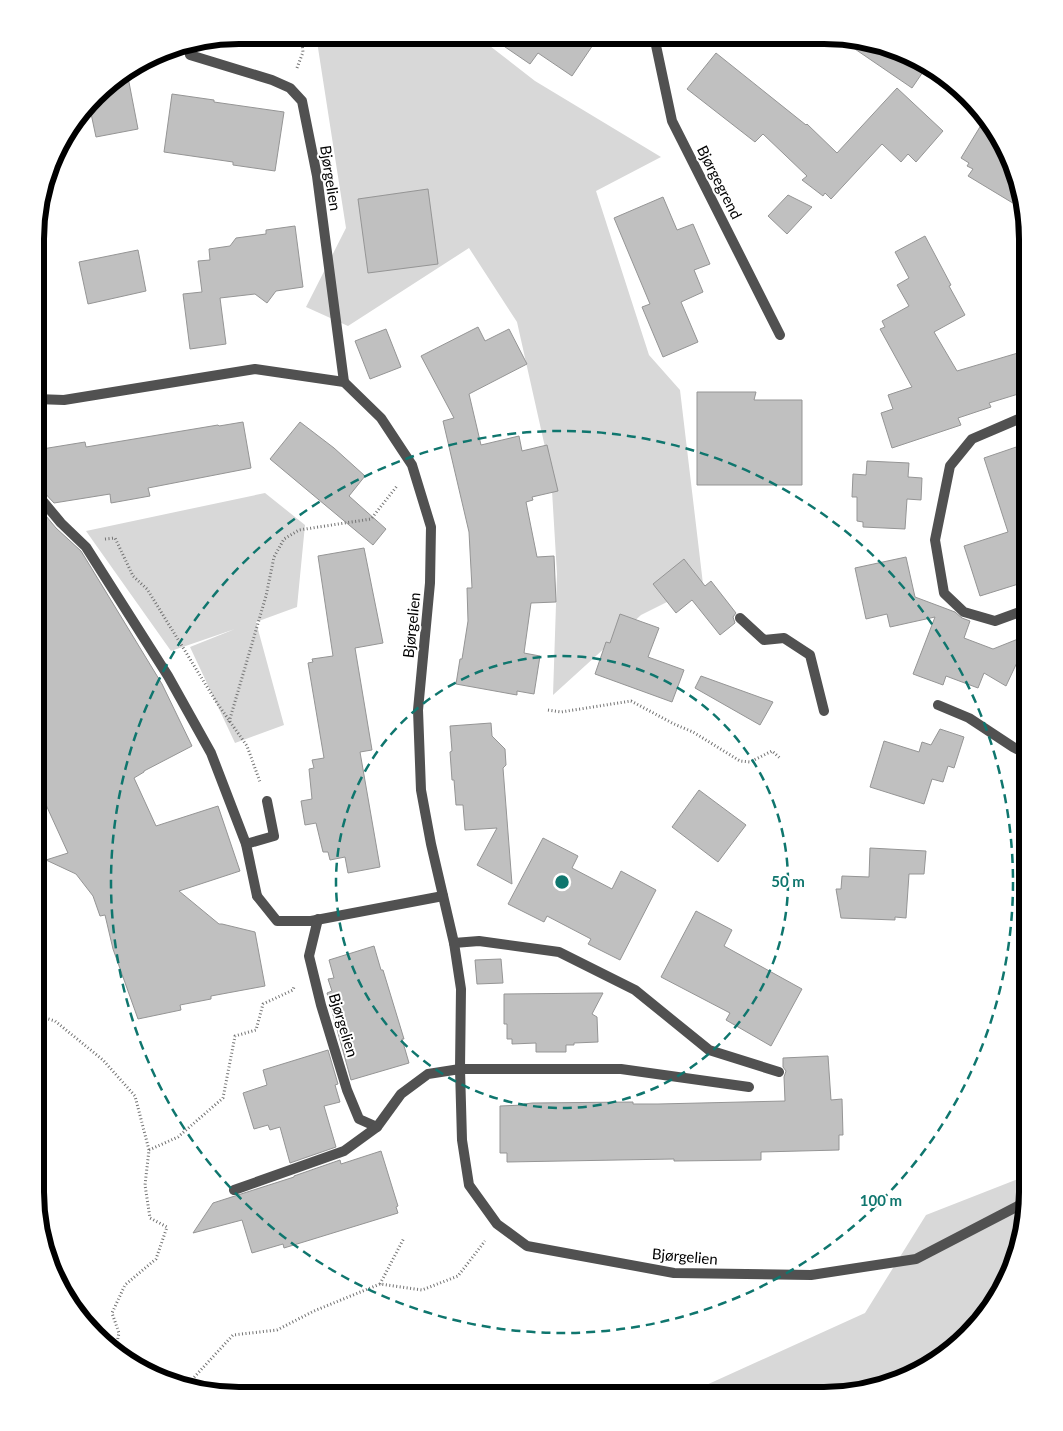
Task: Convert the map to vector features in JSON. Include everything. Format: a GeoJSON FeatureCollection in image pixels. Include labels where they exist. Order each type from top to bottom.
{"type":"FeatureCollection","features":[{"type":"Feature","properties":{"kind":"street","name":"Bjørgegrend"},"geometry":{"type":"LineString","coordinates":[[656,44],[672,121],[780,335]]}},
{"type":"Feature","properties":{"kind":"street"},"geometry":{"type":"LineString","coordinates":[[190,55],[272,80],[290,88]]}},
{"type":"Feature","properties":{"kind":"street","name":"Bjørgelien"},"geometry":{"type":"LineString","coordinates":[[290,88],[302,101],[317,176],[344,382],[381,418],[412,465],[431,528],[430,583],[418,710],[421,790],[462,989],[460,1069],[462,1140],[469,1185],[497,1224],[527,1246],[674,1273],[811,1275],[916,1259],[1019,1205]]}},
{"type":"Feature","properties":{"kind":"street"},"geometry":{"type":"LineString","coordinates":[[44,399],[64,400],[256,369],[344,382]]}},
{"type":"Feature","properties":{"kind":"street"},"geometry":{"type":"LineString","coordinates":[[1019,419],[972,439],[950,466],[935,540],[944,593],[964,612],[995,621],[1019,612]]}},
{"type":"Feature","properties":{"kind":"street"},"geometry":{"type":"LineString","coordinates":[[44,503],[61,524],[86,546],[168,676],[211,753],[246,844],[257,896],[277,920],[311,921],[443,896]]}},
{"type":"Feature","properties":{"kind":"street"},"geometry":{"type":"LineString","coordinates":[[740,618],[764,640],[784,638],[810,655],[824,711]]}},
{"type":"Feature","properties":{"kind":"street"},"geometry":{"type":"LineString","coordinates":[[938,705],[969,718],[1019,750]]}},
{"type":"Feature","properties":{"kind":"street"},"geometry":{"type":"LineString","coordinates":[[246,844],[274,836],[267,800]]}},
{"type":"Feature","properties":{"kind":"street","name":"Bjørgelien"},"geometry":{"type":"LineString","coordinates":[[318,919],[309,956],[321,1005],[347,1090],[359,1120],[377,1128]]}},
{"type":"Feature","properties":{"kind":"street"},"geometry":{"type":"LineString","coordinates":[[454,944],[479,941],[559,952],[635,990],[709,1050],[779,1072]]}},
{"type":"Feature","properties":{"kind":"street"},"geometry":{"type":"LineString","coordinates":[[234,1190],[344,1151],[377,1128],[401,1094],[428,1074],[460,1069],[621,1069],[749,1087]]}},
{"type":"Feature","properties":{"kind":"path"},"geometry":{"type":"LineString","coordinates":[[290,88],[303,52],[302,44]]}},
{"type":"Feature","properties":{"kind":"path"},"geometry":{"type":"LineString","coordinates":[[229,722],[266,596],[274,557],[284,539],[299,530],[371,519],[412,465]]}},
{"type":"Feature","properties":{"kind":"path"},"geometry":{"type":"LineString","coordinates":[[86,546],[116,538],[133,576],[147,589],[229,722],[247,746],[267,800]]}},
{"type":"Feature","properties":{"kind":"path"},"geometry":{"type":"LineString","coordinates":[[548,710],[561,712],[631,701],[674,724],[694,732],[740,760],[750,762],[772,751],[781,759]]}},
{"type":"Feature","properties":{"kind":"path"},"geometry":{"type":"LineString","coordinates":[[149,1150],[178,1137],[223,1098],[235,1036],[256,1030],[263,1004],[293,990],[295,980]]}},
{"type":"Feature","properties":{"kind":"path"},"geometry":{"type":"LineString","coordinates":[[44,1018],[55,1021],[102,1060],[135,1096],[149,1150],[146,1185],[150,1218],[167,1227],[156,1259],[125,1285],[112,1313],[119,1333],[117,1344]]}},
{"type":"Feature","properties":{"kind":"path"},"geometry":{"type":"LineString","coordinates":[[190,1382],[233,1335],[277,1330],[314,1311],[380,1284],[422,1290],[458,1276],[497,1224]]}},
{"type":"Feature","properties":{"kind":"path"},"geometry":{"type":"LineString","coordinates":[[380,1284],[404,1238]]}},
{"type":"Feature","properties":{"kind":"shaded area"},"geometry":{"type":"Polygon","coordinates":[[[317,44],[487,44],[535,81],[661,157],[596,191],[649,355],[680,390],[703,584],[641,615],[553,695],[557,574],[551,474],[517,322],[469,248],[348,326],[306,307],[346,228],[317,44]]]}},
{"type":"Feature","properties":{"kind":"shaded area"},"geometry":{"type":"Polygon","coordinates":[[[265,493],[305,525],[297,607],[256,622],[284,725],[235,743],[190,647],[235,629],[171,651],[86,531],[265,493]]]}},
{"type":"Feature","properties":{"kind":"shaded area"},"geometry":{"type":"Polygon","coordinates":[[[1019,1179],[1019,1205],[1016,1230],[1004,1267],[993,1290],[979,1311],[943,1347],[922,1361],[899,1372],[875,1381],[850,1386],[702,1387],[865,1313],[926,1215],[1019,1179]]]}},
{"type":"Feature","properties":{"kind":"building"},"geometry":{"type":"Polygon","coordinates":[[[501,44],[594,44],[572,76],[538,53],[530,64],[501,44]]]}},
{"type":"Feature","properties":{"kind":"building"},"geometry":{"type":"Polygon","coordinates":[[[853,45],[862,47],[887,54],[924,71],[912,88],[852,47],[853,45]]]}},
{"type":"Feature","properties":{"kind":"building"},"geometry":{"type":"Polygon","coordinates":[[[716,53],[807,124],[837,153],[897,88],[943,131],[916,162],[908,154],[901,162],[882,144],[831,199],[825,193],[823,196],[802,180],[807,176],[763,134],[755,142],[687,89],[716,53]]]}},
{"type":"Feature","properties":{"kind":"building"},"geometry":{"type":"Polygon","coordinates":[[[128,78],[138,129],[96,137],[91,112],[110,92],[128,78]]]}},
{"type":"Feature","properties":{"kind":"building"},"geometry":{"type":"Polygon","coordinates":[[[172,94],[284,112],[275,171],[233,165],[233,162],[164,152],[172,94]]]}},
{"type":"Feature","properties":{"kind":"building"},"geometry":{"type":"Polygon","coordinates":[[[982,124],[993,141],[1004,164],[1013,188],[1017,205],[968,176],[973,169],[967,166],[969,163],[961,158],[982,124]]]}},
{"type":"Feature","properties":{"kind":"building"},"geometry":{"type":"Polygon","coordinates":[[[428,189],[438,264],[368,273],[358,199],[428,189]]]}},
{"type":"Feature","properties":{"kind":"building"},"geometry":{"type":"Polygon","coordinates":[[[788,195],[812,207],[787,234],[768,216],[788,195]]]}},
{"type":"Feature","properties":{"kind":"building"},"geometry":{"type":"Polygon","coordinates":[[[663,197],[677,230],[693,224],[710,264],[694,270],[703,292],[681,302],[698,342],[663,357],[642,307],[650,304],[614,218],[663,197]]]}},
{"type":"Feature","properties":{"kind":"building"},"geometry":{"type":"Polygon","coordinates":[[[295,226],[303,287],[276,291],[267,303],[255,294],[220,298],[226,344],[190,349],[183,294],[202,292],[198,261],[210,260],[209,249],[230,246],[236,238],[266,234],[266,230],[295,226]]]}},
{"type":"Feature","properties":{"kind":"building"},"geometry":{"type":"Polygon","coordinates":[[[925,236],[965,315],[934,332],[957,371],[1019,353],[1019,394],[989,403],[991,407],[958,418],[961,425],[892,448],[881,413],[893,409],[888,395],[912,387],[880,329],[885,327],[882,321],[909,306],[897,285],[909,278],[895,252],[925,236]]]}},
{"type":"Feature","properties":{"kind":"building"},"geometry":{"type":"Polygon","coordinates":[[[138,250],[146,291],[88,304],[79,262],[138,250]]]}},
{"type":"Feature","properties":{"kind":"building"},"geometry":{"type":"Polygon","coordinates":[[[478,327],[485,341],[509,329],[527,364],[469,394],[481,445],[519,436],[522,451],[547,445],[558,491],[532,497],[533,500],[526,502],[537,557],[554,556],[556,602],[531,603],[524,653],[540,656],[534,694],[517,691],[517,695],[456,684],[468,621],[467,588],[472,588],[469,532],[443,421],[454,418],[421,356],[478,327]]]}},
{"type":"Feature","properties":{"kind":"building"},"geometry":{"type":"Polygon","coordinates":[[[386,329],[401,367],[370,379],[355,341],[386,329]]]}},
{"type":"Feature","properties":{"kind":"building"},"geometry":{"type":"Polygon","coordinates":[[[697,392],[756,392],[754,400],[802,400],[802,485],[697,485],[697,392]]]}},
{"type":"Feature","properties":{"kind":"building"},"geometry":{"type":"Polygon","coordinates":[[[243,422],[251,468],[148,488],[150,496],[111,503],[110,494],[54,503],[44,492],[44,449],[85,442],[86,447],[243,422]]]}},
{"type":"Feature","properties":{"kind":"building"},"geometry":{"type":"Polygon","coordinates":[[[300,422],[334,448],[365,476],[349,496],[386,529],[373,545],[270,459],[300,422]]]}},
{"type":"Feature","properties":{"kind":"building"},"geometry":{"type":"Polygon","coordinates":[[[1019,446],[1019,584],[980,596],[964,546],[1008,532],[984,458],[1019,446]]]}},
{"type":"Feature","properties":{"kind":"building"},"geometry":{"type":"Polygon","coordinates":[[[867,461],[909,463],[908,477],[922,478],[921,500],[907,499],[905,529],[863,527],[863,522],[857,521],[857,497],[852,497],[853,474],[866,475],[867,461]]]}},
{"type":"Feature","properties":{"kind":"building"},"geometry":{"type":"Polygon","coordinates":[[[44,514],[56,528],[81,551],[162,684],[192,746],[134,778],[156,826],[218,806],[240,871],[179,891],[219,924],[255,932],[265,986],[211,996],[211,999],[180,1005],[181,1010],[138,1019],[113,949],[105,915],[100,916],[93,896],[76,874],[46,860],[68,853],[44,800],[44,514]]]}},
{"type":"Feature","properties":{"kind":"building"},"geometry":{"type":"Polygon","coordinates":[[[364,548],[383,643],[355,648],[372,750],[360,752],[380,867],[348,873],[345,857],[330,860],[328,852],[323,852],[316,823],[305,825],[301,801],[312,799],[309,769],[314,768],[312,760],[324,758],[308,663],[313,662],[312,659],[333,656],[318,556],[364,548]]]}},
{"type":"Feature","properties":{"kind":"building"},"geometry":{"type":"Polygon","coordinates":[[[906,557],[915,597],[955,612],[962,618],[970,621],[964,638],[993,649],[1019,639],[1019,658],[1006,686],[984,673],[978,688],[946,676],[943,685],[913,674],[935,617],[890,627],[887,614],[866,619],[855,568],[906,557]]]}},
{"type":"Feature","properties":{"kind":"building"},"geometry":{"type":"Polygon","coordinates":[[[684,559],[705,586],[711,581],[736,613],[733,617],[735,623],[720,635],[692,600],[676,613],[653,584],[684,559]]]}},
{"type":"Feature","properties":{"kind":"building"},"geometry":{"type":"Polygon","coordinates":[[[620,614],[659,628],[648,657],[684,670],[672,702],[595,674],[606,642],[610,643],[620,614]]]}},
{"type":"Feature","properties":{"kind":"building"},"geometry":{"type":"Polygon","coordinates":[[[701,676],[773,702],[760,725],[695,688],[701,676]]]}},
{"type":"Feature","properties":{"kind":"building"},"geometry":{"type":"Polygon","coordinates":[[[491,723],[492,736],[505,749],[506,765],[503,768],[512,884],[477,865],[497,828],[465,830],[463,805],[456,805],[454,780],[452,780],[450,726],[491,723]]]}},
{"type":"Feature","properties":{"kind":"building"},"geometry":{"type":"Polygon","coordinates":[[[940,729],[964,737],[954,768],[948,766],[943,782],[932,779],[924,804],[870,787],[884,741],[919,752],[922,742],[931,745],[940,729]]]}},
{"type":"Feature","properties":{"kind":"building"},"geometry":{"type":"Polygon","coordinates":[[[699,790],[746,825],[718,862],[672,827],[699,790]]]}},
{"type":"Feature","properties":{"kind":"building"},"geometry":{"type":"Polygon","coordinates":[[[543,838],[578,856],[572,868],[612,889],[621,871],[656,890],[620,960],[588,944],[591,939],[547,916],[544,922],[508,904],[543,838]]]}},
{"type":"Feature","properties":{"kind":"building"},"geometry":{"type":"Polygon","coordinates":[[[870,848],[926,851],[924,874],[909,874],[906,918],[895,917],[895,920],[841,918],[836,889],[841,889],[842,876],[869,877],[870,848]]]}},
{"type":"Feature","properties":{"kind":"building"},"geometry":{"type":"Polygon","coordinates":[[[696,911],[732,930],[724,946],[802,989],[771,1046],[726,1020],[730,1013],[661,977],[696,911]]]}},
{"type":"Feature","properties":{"kind":"building"},"geometry":{"type":"Polygon","coordinates":[[[374,946],[404,1039],[402,1039],[409,1063],[351,1080],[327,993],[332,991],[328,979],[334,978],[329,960],[374,946]]]}},
{"type":"Feature","properties":{"kind":"building"},"geometry":{"type":"Polygon","coordinates":[[[501,959],[503,983],[477,984],[475,960],[501,959]]]}},
{"type":"Feature","properties":{"kind":"building"},"geometry":{"type":"Polygon","coordinates":[[[603,993],[592,1014],[597,1017],[598,1042],[566,1045],[566,1052],[536,1052],[536,1043],[512,1044],[512,1039],[507,1039],[507,1024],[504,1024],[504,994],[603,993]]]}},
{"type":"Feature","properties":{"kind":"building"},"geometry":{"type":"Polygon","coordinates":[[[328,1050],[338,1084],[335,1085],[340,1102],[324,1106],[336,1147],[290,1163],[280,1127],[270,1130],[268,1125],[254,1129],[243,1093],[267,1085],[263,1070],[328,1050]]]}},
{"type":"Feature","properties":{"kind":"building"},"geometry":{"type":"Polygon","coordinates":[[[828,1056],[831,1100],[842,1099],[843,1135],[839,1135],[839,1150],[761,1152],[761,1160],[674,1161],[674,1159],[507,1162],[507,1153],[500,1153],[500,1106],[532,1103],[633,1102],[633,1104],[658,1104],[785,1101],[784,1077],[786,1071],[783,1067],[783,1058],[828,1056]]]}},
{"type":"Feature","properties":{"kind":"building"},"geometry":{"type":"Polygon","coordinates":[[[381,1151],[398,1206],[396,1207],[398,1213],[284,1248],[283,1244],[252,1253],[242,1220],[193,1233],[213,1203],[340,1160],[341,1164],[381,1151]]]}}]}
